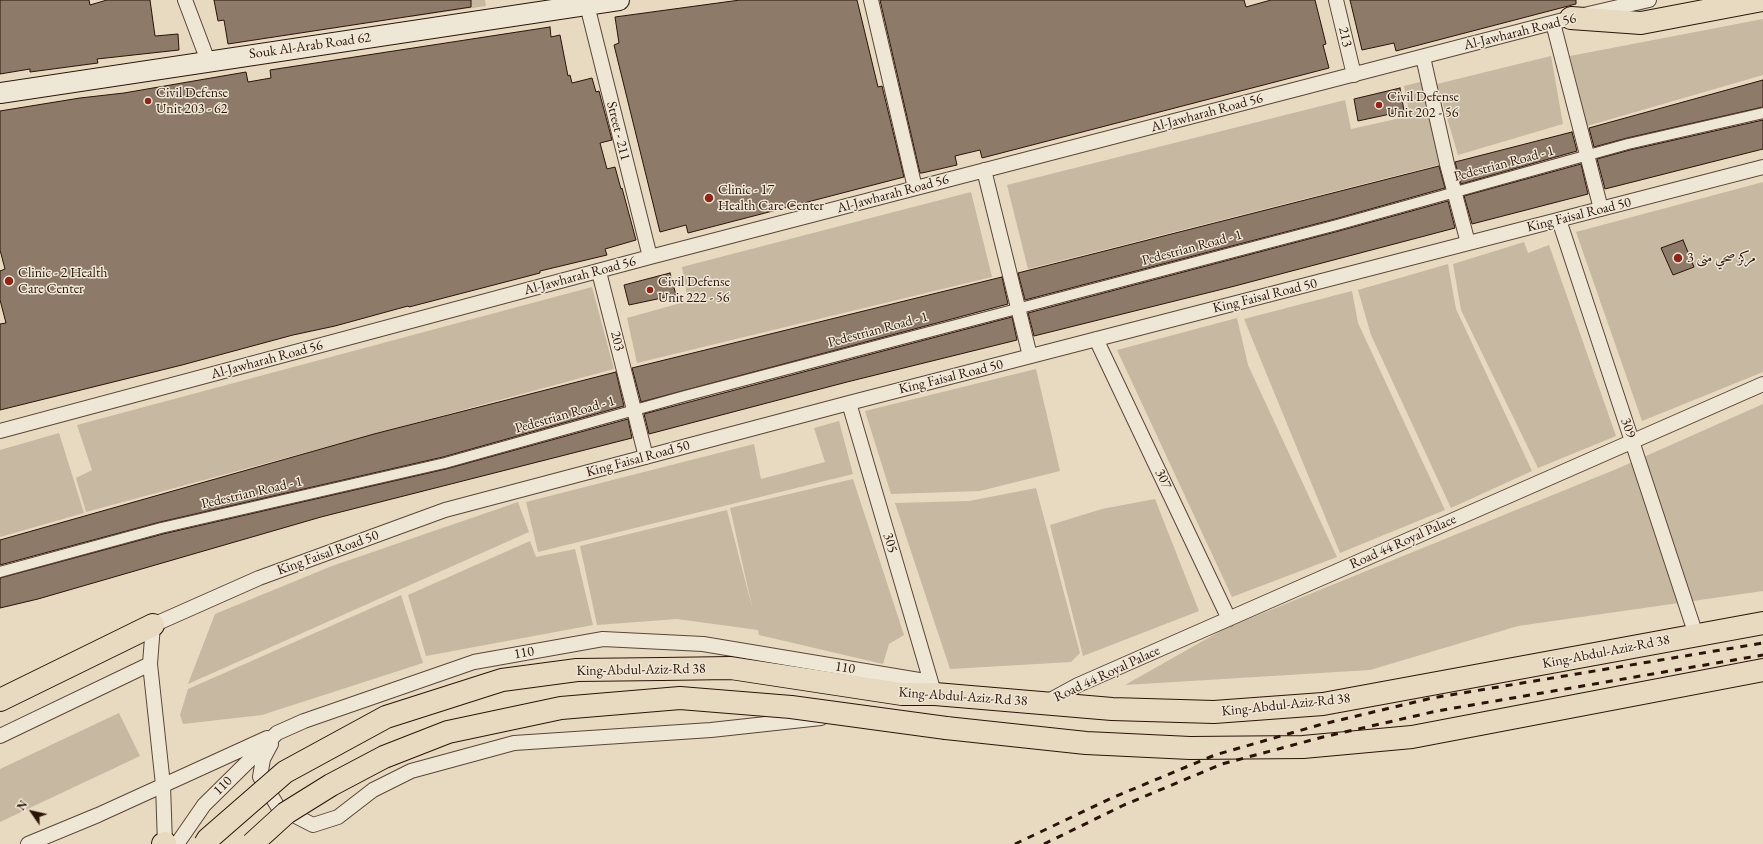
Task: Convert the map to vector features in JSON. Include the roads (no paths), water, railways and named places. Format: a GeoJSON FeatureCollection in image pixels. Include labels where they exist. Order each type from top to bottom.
{"type":"FeatureCollection","features":[{"type":"Feature","properties":{"kind":"main road","name":"Souk Al-Arab Road 62"},"geometry":{"type":"LineString","coordinates":[[0,93],[619,0]]}},
{"type":"Feature","properties":{"kind":"main road"},"geometry":{"type":"LineString","coordinates":[[1562,21],[1641,23],[1762,0]]}},
{"type":"Feature","properties":{"kind":"main road","name":"King-Abdul-Aziz-Rd 38"},"geometry":{"type":"LineString","coordinates":[[205,844],[208,839],[285,772],[386,717],[502,680],[577,670],[731,668],[902,694],[933,688],[1045,704],[1112,709],[1214,712],[1323,704],[1763,623]]}},
{"type":"Feature","properties":{"kind":"main road"},"geometry":{"type":"LineString","coordinates":[[0,700],[152,625]]}},
{"type":"Feature","properties":{"kind":"main road","name":"King-Abdul-Aziz-Rd 38"},"geometry":{"type":"LineString","coordinates":[[252,844],[286,813],[331,785],[384,757],[448,732],[561,708],[680,698],[791,707],[946,728],[1086,743],[1190,748],[1303,747],[1412,737],[1763,670]]}},
{"type":"Feature","properties":{"kind":"street"},"geometry":{"type":"LineString","coordinates":[[185,0],[208,61]]}},
{"type":"Feature","properties":{"kind":"street"},"geometry":{"type":"LineString","coordinates":[[871,0],[915,188]]}},
{"type":"Feature","properties":{"kind":"street","name":"213"},"geometry":{"type":"LineString","coordinates":[[1336,0],[1354,75]]}},
{"type":"Feature","properties":{"kind":"street","name":"Al-Jawharah Road 56"},"geometry":{"type":"LineString","coordinates":[[0,431],[599,272],[650,257],[1562,21],[1649,0]]}},
{"type":"Feature","properties":{"kind":"street","name":"Street - 211"},"geometry":{"type":"LineString","coordinates":[[587,5],[650,257]]}},
{"type":"Feature","properties":{"kind":"street"},"geometry":{"type":"LineString","coordinates":[[1562,21],[1586,156],[1601,209]]}},
{"type":"Feature","properties":{"kind":"street"},"geometry":{"type":"LineString","coordinates":[[1423,57],[1468,243]]}},
{"type":"Feature","properties":{"kind":"street","name":"Pedestrian Road - 1"},"geometry":{"type":"LineString","coordinates":[[0,572],[161,528],[445,463],[634,410],[1018,309],[1628,144],[1763,113]]}},
{"type":"Feature","properties":{"kind":"street","name":"King Faisal Road 50"},"geometry":{"type":"LineString","coordinates":[[152,625],[259,578],[445,510],[849,403],[1763,167]]}},
{"type":"Feature","properties":{"kind":"street"},"geometry":{"type":"LineString","coordinates":[[984,170],[1030,356]]}},
{"type":"Feature","properties":{"kind":"street","name":"309"},"geometry":{"type":"LineString","coordinates":[[1559,220],[1696,635]]}},
{"type":"Feature","properties":{"kind":"street","name":"203"},"geometry":{"type":"LineString","coordinates":[[599,272],[646,457]]}},
{"type":"Feature","properties":{"kind":"street","name":"307"},"geometry":{"type":"LineString","coordinates":[[1096,339],[1229,619]]}},
{"type":"Feature","properties":{"kind":"street","name":"Road 44 Royal Palace"},"geometry":{"type":"LineString","coordinates":[[1045,704],[1078,685],[1763,384]]}},
{"type":"Feature","properties":{"kind":"street","name":"305"},"geometry":{"type":"LineString","coordinates":[[849,403],[933,688]]}},
{"type":"Feature","properties":{"kind":"street"},"geometry":{"type":"LineString","coordinates":[[152,625],[150,664],[168,844]]}},
{"type":"Feature","properties":{"kind":"street","name":"110"},"geometry":{"type":"LineString","coordinates":[[168,844],[204,805],[277,733],[304,721],[474,662],[603,639],[703,644],[933,688]]}},
{"type":"Feature","properties":{"kind":"street"},"geometry":{"type":"LineString","coordinates":[[0,736],[150,664]]}},
{"type":"Feature","properties":{"kind":"street"},"geometry":{"type":"LineString","coordinates":[[277,733],[263,760],[260,777],[278,807],[313,825],[338,817],[373,790],[411,770],[514,743],[711,730],[848,714]]}},
{"type":"Feature","properties":{"kind":"street"},"geometry":{"type":"LineString","coordinates":[[28,844],[98,815],[277,733]]}},
{"type":"Feature","properties":{"kind":"railway"},"geometry":{"type":"LineString","coordinates":[[1015,844],[1114,797],[1215,755],[1319,725],[1432,698],[1763,643]]}},
{"type":"Feature","properties":{"kind":"railway"},"geometry":{"type":"LineString","coordinates":[[1044,844],[1124,805],[1222,764],[1323,737],[1437,711],[1763,655]]}},
{"type":"Feature","properties":{"kind":"place","name":"Civil Defense Unit 203 - 62"},"geometry":{"type":"Point","coordinates":[148,101]}},
{"type":"Feature","properties":{"kind":"place","name":"Civil Defense Unit 202 - 56"},"geometry":{"type":"Point","coordinates":[1379,105]}},
{"type":"Feature","properties":{"kind":"place","name":"Clinic - 17 Health Care Center"},"geometry":{"type":"Point","coordinates":[709,198]}},
{"type":"Feature","properties":{"kind":"place","name":"مركز صحي منى 3"},"geometry":{"type":"Point","coordinates":[1678,258]}},
{"type":"Feature","properties":{"kind":"place","name":"Clinic - 2 Health Care Center"},"geometry":{"type":"Point","coordinates":[9,281]}},
{"type":"Feature","properties":{"kind":"place","name":"Civil Defense Unit 222 - 56"},"geometry":{"type":"Point","coordinates":[650,290]}}]}
